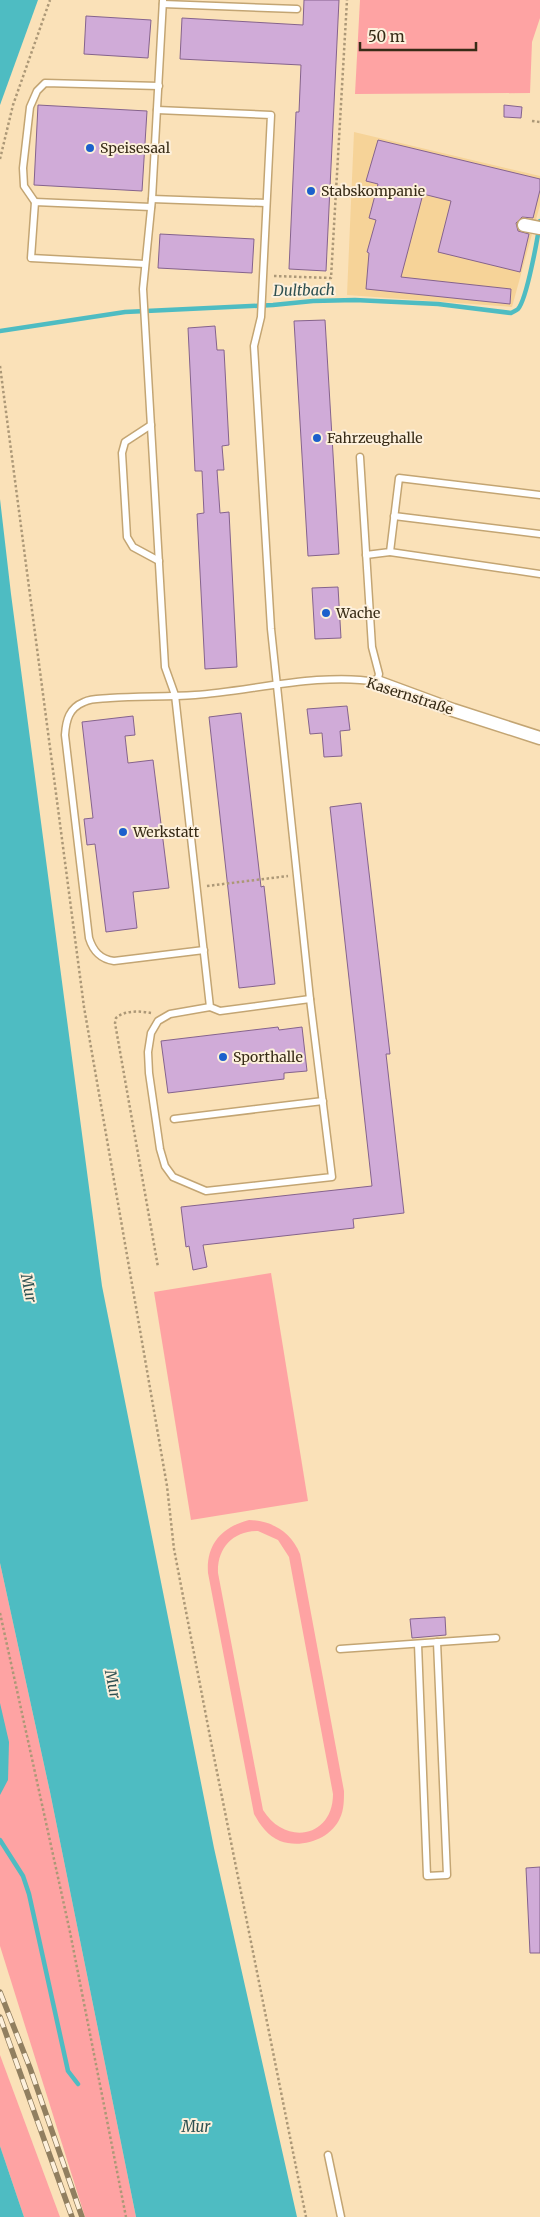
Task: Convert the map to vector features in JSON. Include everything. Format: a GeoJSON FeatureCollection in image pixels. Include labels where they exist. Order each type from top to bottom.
{"type":"FeatureCollection","features":[{"type":"Feature","properties":{"kind":"street","name":"Kasernstraße"},"geometry":{"type":"LineString","coordinates":[[377,682],[453,710],[540,738]]}},
{"type":"Feature","properties":{"kind":"lane"},"geometry":{"type":"LineString","coordinates":[[210,1007],[175,695],[165,667],[143,289],[152,198],[163,2],[297,9]]}},
{"type":"Feature","properties":{"kind":"lane"},"geometry":{"type":"LineString","coordinates":[[145,264],[31,258],[35,202],[24,186],[23,168],[30,107],[37,91],[45,83],[159,86]]}},
{"type":"Feature","properties":{"kind":"lane"},"geometry":{"type":"LineString","coordinates":[[157,110],[271,115],[261,317],[254,346],[271,629],[310,999],[332,1177],[206,1191],[173,1177],[165,1166],[160,1149],[149,1074],[148,1052],[151,1033],[158,1021],[170,1014],[210,1007],[220,1011],[310,999]]}},
{"type":"Feature","properties":{"kind":"lane"},"geometry":{"type":"LineString","coordinates":[[152,198],[266,203]]}},
{"type":"Feature","properties":{"kind":"lane"},"geometry":{"type":"LineString","coordinates":[[35,202],[151,207]]}},
{"type":"Feature","properties":{"kind":"lane"},"geometry":{"type":"LineString","coordinates":[[151,425],[126,442],[122,453],[127,537],[132,547],[159,560]]}},
{"type":"Feature","properties":{"kind":"lane"},"geometry":{"type":"LineString","coordinates":[[360,457],[372,647],[379,674],[377,682]]}},
{"type":"Feature","properties":{"kind":"lane"},"geometry":{"type":"LineString","coordinates":[[390,552],[399,478],[540,495]]}},
{"type":"Feature","properties":{"kind":"lane"},"geometry":{"type":"LineString","coordinates":[[394,516],[540,534]]}},
{"type":"Feature","properties":{"kind":"lane"},"geometry":{"type":"LineString","coordinates":[[366,555],[390,552],[540,574]]}},
{"type":"Feature","properties":{"kind":"lane","name":"Kasernstraße"},"geometry":{"type":"LineString","coordinates":[[204,950],[114,961],[104,960],[93,949],[89,938],[64,736],[69,714],[76,705],[86,700],[194,695],[317,680],[349,679],[377,682]]}},
{"type":"Feature","properties":{"kind":"lane"},"geometry":{"type":"LineString","coordinates":[[174,1120],[323,1101]]}},
{"type":"Feature","properties":{"kind":"lane"},"geometry":{"type":"LineString","coordinates":[[340,1649],[496,1638]]}},
{"type":"Feature","properties":{"kind":"lane"},"geometry":{"type":"LineString","coordinates":[[418,1644],[427,1876],[447,1875],[438,1642]]}},
{"type":"Feature","properties":{"kind":"lane"},"geometry":{"type":"LineString","coordinates":[[328,2155],[341,2217]]}},
{"type":"Feature","properties":{"kind":"path"},"geometry":{"type":"LineString","coordinates":[[0,159],[13,105],[50,0]]}},
{"type":"Feature","properties":{"kind":"path"},"geometry":{"type":"LineString","coordinates":[[262,276],[331,278],[347,0]]}},
{"type":"Feature","properties":{"kind":"path"},"geometry":{"type":"LineString","coordinates":[[532,121],[540,122]]}},
{"type":"Feature","properties":{"kind":"path"},"geometry":{"type":"LineString","coordinates":[[197,888],[297,875]]}},
{"type":"Feature","properties":{"kind":"path"},"geometry":{"type":"LineString","coordinates":[[158,1267],[115,1023],[116,1018],[126,1013],[155,1013],[164,1018]]}},
{"type":"Feature","properties":{"kind":"path"},"geometry":{"type":"LineString","coordinates":[[167,1486],[174,1549],[306,2217]]}},
{"type":"Feature","properties":{"kind":"path"},"geometry":{"type":"LineString","coordinates":[[0,1613],[70,1932],[126,2217]]}},
{"type":"Feature","properties":{"kind":"shaded area"},"geometry":{"type":"Polygon","coordinates":[[[360,0],[540,0],[540,18],[532,42],[530,93],[355,94],[360,0]]]}},
{"type":"Feature","properties":{"kind":"shaded area"},"geometry":{"type":"Polygon","coordinates":[[[354,132],[540,176],[540,205],[512,307],[347,295],[354,132]]]}},
{"type":"Feature","properties":{"kind":"shaded area"},"geometry":{"type":"Polygon","coordinates":[[[271,1273],[308,1501],[191,1520],[154,1292],[271,1273]]]}},
{"type":"Feature","properties":{"kind":"shaded area"},"geometry":{"type":"Polygon","coordinates":[[[249,1520],[273,1525],[292,1540],[300,1554],[344,1791],[342,1812],[336,1825],[323,1837],[306,1843],[289,1843],[276,1839],[265,1830],[254,1814],[208,1573],[208,1563],[213,1545],[224,1532],[239,1523],[249,1520]],[[258,1531],[241,1534],[228,1543],[224,1549],[218,1564],[218,1573],[263,1810],[272,1821],[283,1829],[306,1832],[317,1828],[325,1820],[331,1809],[333,1794],[289,1557],[278,1540],[258,1531]]]}},
{"type":"Feature","properties":{"kind":"shaded area"},"geometry":{"type":"Polygon","coordinates":[[[0,1563],[50,1792],[136,2217],[85,2217],[0,1946],[0,1563]]]}},
{"type":"Feature","properties":{"kind":"shaded area"},"geometry":{"type":"Polygon","coordinates":[[[0,2055],[60,2217],[24,2217],[0,2146],[0,2055]]]}},
{"type":"Feature","properties":{"kind":"water"},"geometry":{"type":"Polygon","coordinates":[[[0,0],[38,0],[0,105],[0,0]]]}},
{"type":"Feature","properties":{"kind":"water","name":"Mur"},"geometry":{"type":"Polygon","coordinates":[[[0,499],[102,1286],[214,1848],[297,2217],[136,2217],[50,1792],[0,1563],[0,499]]]}},
{"type":"Feature","properties":{"kind":"water"},"geometry":{"type":"Polygon","coordinates":[[[0,1703],[9,1742],[8,1780],[0,1795],[0,1703]]]}},
{"type":"Feature","properties":{"kind":"water"},"geometry":{"type":"Polygon","coordinates":[[[0,2146],[24,2217],[0,2217],[0,2146]]]}},
{"type":"Feature","properties":{"kind":"building"},"geometry":{"type":"Polygon","coordinates":[[[304,0],[339,0],[326,271],[289,269],[296,112],[299,112],[301,65],[180,59],[182,18],[303,25],[304,0]]]}},
{"type":"Feature","properties":{"kind":"building"},"geometry":{"type":"Polygon","coordinates":[[[86,16],[151,20],[148,58],[84,54],[86,16]]]}},
{"type":"Feature","properties":{"kind":"building","name":"Speisesaal"},"geometry":{"type":"Polygon","coordinates":[[[38,105],[147,111],[142,191],[34,185],[38,105]]]}},
{"type":"Feature","properties":{"kind":"building"},"geometry":{"type":"Polygon","coordinates":[[[504,105],[522,107],[521,118],[504,117],[504,105]]]}},
{"type":"Feature","properties":{"kind":"building"},"geometry":{"type":"Polygon","coordinates":[[[378,140],[540,179],[540,190],[533,218],[522,217],[516,223],[518,231],[529,234],[520,272],[438,252],[451,201],[423,194],[401,277],[511,289],[510,304],[366,289],[369,253],[367,252],[376,220],[369,218],[378,184],[366,181],[378,140]]]}},
{"type":"Feature","properties":{"kind":"building"},"geometry":{"type":"Polygon","coordinates":[[[160,234],[254,239],[252,273],[158,268],[160,234]]]}},
{"type":"Feature","properties":{"kind":"building","name":"Fahrzeughalle"},"geometry":{"type":"Polygon","coordinates":[[[325,320],[339,554],[308,556],[294,321],[325,320]]]}},
{"type":"Feature","properties":{"kind":"building"},"geometry":{"type":"Polygon","coordinates":[[[215,326],[217,350],[224,350],[229,445],[222,446],[224,470],[217,470],[220,513],[229,512],[237,667],[205,669],[197,514],[204,513],[202,471],[195,471],[188,328],[215,326]]]}},
{"type":"Feature","properties":{"kind":"building","name":"Wache"},"geometry":{"type":"Polygon","coordinates":[[[338,587],[341,638],[315,639],[312,588],[338,587]]]}},
{"type":"Feature","properties":{"kind":"building"},"geometry":{"type":"Polygon","coordinates":[[[347,706],[350,730],[340,731],[342,756],[324,757],[322,733],[310,734],[307,709],[347,706]]]}},
{"type":"Feature","properties":{"kind":"building"},"geometry":{"type":"Polygon","coordinates":[[[241,713],[261,887],[264,886],[275,984],[239,988],[209,717],[241,713]]]}},
{"type":"Feature","properties":{"kind":"building","name":"Werkstatt"},"geometry":{"type":"Polygon","coordinates":[[[133,716],[135,735],[125,736],[128,763],[153,760],[169,888],[133,892],[137,928],[106,932],[95,844],[87,845],[84,819],[93,818],[82,722],[133,716]]]}},
{"type":"Feature","properties":{"kind":"building"},"geometry":{"type":"Polygon","coordinates":[[[361,803],[390,1054],[386,1054],[404,1213],[353,1219],[354,1228],[203,1245],[207,1267],[193,1270],[189,1246],[186,1247],[181,1207],[372,1186],[330,807],[361,803]]]}},
{"type":"Feature","properties":{"kind":"building","name":"Sporthalle"},"geometry":{"type":"Polygon","coordinates":[[[278,1027],[279,1030],[302,1027],[307,1071],[284,1073],[284,1079],[168,1093],[161,1041],[278,1027]]]}},
{"type":"Feature","properties":{"kind":"building"},"geometry":{"type":"Polygon","coordinates":[[[445,1617],[446,1635],[412,1638],[410,1619],[445,1617]]]}},
{"type":"Feature","properties":{"kind":"building"},"geometry":{"type":"Polygon","coordinates":[[[540,1867],[540,1953],[530,1953],[526,1868],[540,1867]]]}},
{"type":"Feature","properties":{"kind":"waterway","name":"Dultbach"},"geometry":{"type":"LineString","coordinates":[[0,331],[125,312],[273,305],[313,301],[355,300],[438,304],[511,313],[518,309],[525,293],[532,267],[540,221]]}},
{"type":"Feature","properties":{"kind":"waterway"},"geometry":{"type":"LineString","coordinates":[[0,1840],[23,1876],[29,1894],[68,2071],[78,2084]]}},
{"type":"Feature","properties":{"kind":"railway"},"geometry":{"type":"LineString","coordinates":[[0,1992],[30,2068],[82,2217]]}},
{"type":"Feature","properties":{"kind":"railway"},"geometry":{"type":"LineString","coordinates":[[0,2017],[72,2217]]}},
{"type":"Feature","properties":{"kind":"place","name":"Speisesaal"},"geometry":{"type":"Point","coordinates":[90,148]}},
{"type":"Feature","properties":{"kind":"place","name":"Stabskompanie"},"geometry":{"type":"Point","coordinates":[311,191]}},
{"type":"Feature","properties":{"kind":"place","name":"Fahrzeughalle"},"geometry":{"type":"Point","coordinates":[317,438]}},
{"type":"Feature","properties":{"kind":"place","name":"Wache"},"geometry":{"type":"Point","coordinates":[326,613]}},
{"type":"Feature","properties":{"kind":"place","name":"Werkstatt"},"geometry":{"type":"Point","coordinates":[123,832]}},
{"type":"Feature","properties":{"kind":"place","name":"Sporthalle"},"geometry":{"type":"Point","coordinates":[223,1057]}}]}
